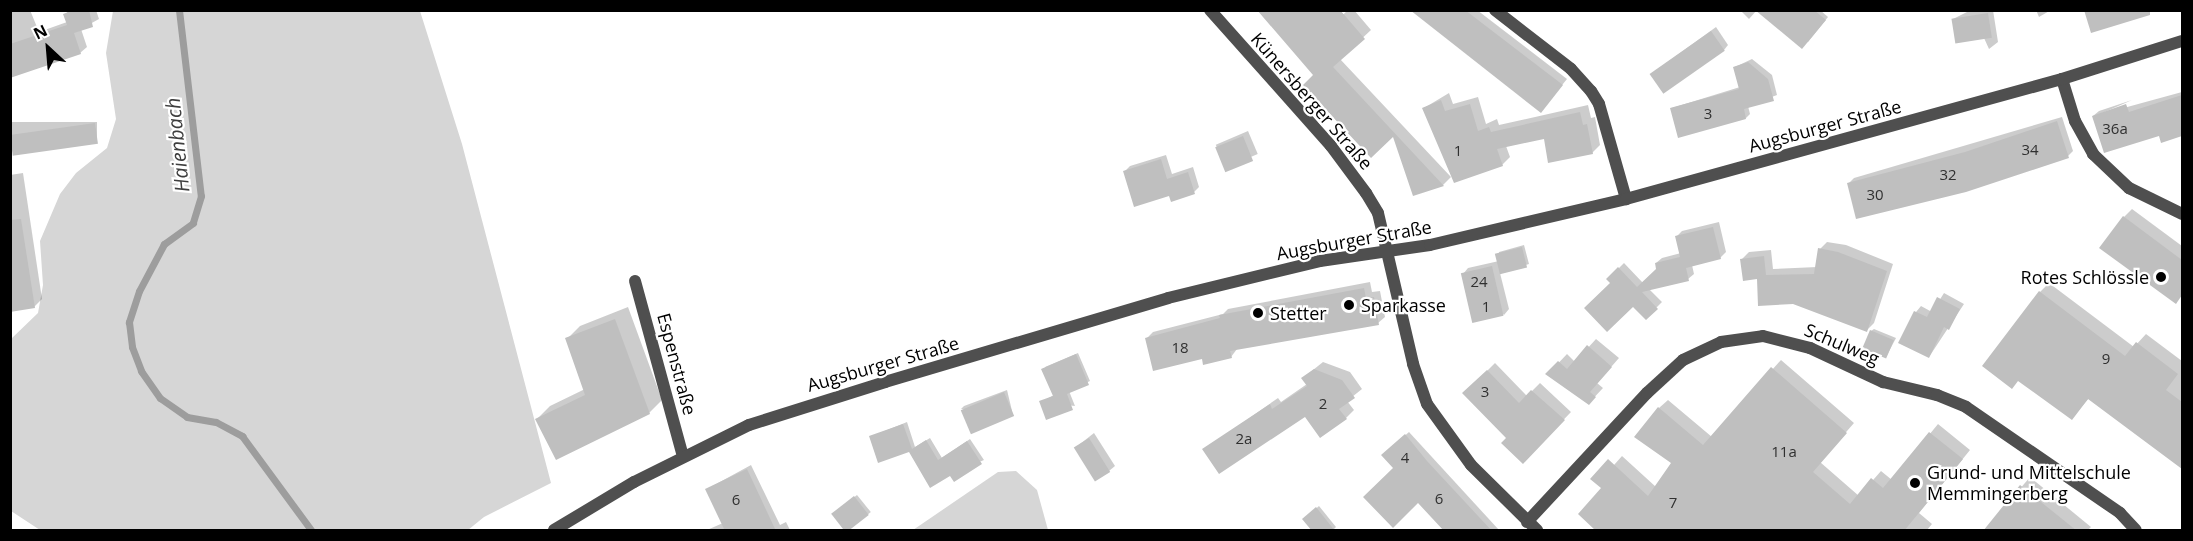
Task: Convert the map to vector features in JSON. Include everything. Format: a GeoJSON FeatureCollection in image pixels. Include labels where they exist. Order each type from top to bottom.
{"type":"FeatureCollection","features":[{"type":"Feature","properties":{"kind":"street","name":"Künersberger Straße"},"geometry":{"type":"LineString","coordinates":[[1210,10],[1352,172],[1378,213],[1413,364],[1427,404],[1471,465],[1537,531]]}},
{"type":"Feature","properties":{"kind":"street"},"geometry":{"type":"LineString","coordinates":[[1495,10],[1571,69],[1591,91],[1599,104],[1626,199]]}},
{"type":"Feature","properties":{"kind":"street","name":"Augsburger Straße"},"geometry":{"type":"LineString","coordinates":[[554,531],[683,456],[749,424],[798,408],[1168,298],[1320,261],[1388,254],[1626,199],[2062,79],[2182,41]]}},
{"type":"Feature","properties":{"kind":"street"},"geometry":{"type":"LineString","coordinates":[[2062,79],[2075,121],[2093,154],[2129,188],[2182,214]]}},
{"type":"Feature","properties":{"kind":"street","name":"Espenstraße"},"geometry":{"type":"LineString","coordinates":[[635,281],[683,456]]}},
{"type":"Feature","properties":{"kind":"street","name":"Schulweg"},"geometry":{"type":"LineString","coordinates":[[1527,522],[1647,393],[1683,360],[1721,342],[1763,336],[1810,348],[1883,382],[1937,394],[1966,407],[2120,513],[2136,531]]}},
{"type":"Feature","properties":{"kind":"shaded area"},"geometry":{"type":"Polygon","coordinates":[[[113,11],[420,11],[462,144],[551,483],[484,517],[468,530],[40,530],[11,511],[11,339],[38,313],[43,285],[40,241],[60,194],[76,173],[107,148],[116,119],[106,53],[113,11]]]}},
{"type":"Feature","properties":{"kind":"shaded area"},"geometry":{"type":"Polygon","coordinates":[[[1016,471],[1037,490],[1048,530],[913,530],[998,472],[1016,471]]]}},
{"type":"Feature","properties":{"kind":"building"},"geometry":{"type":"Polygon","coordinates":[[[74,10],[89,10],[93,27],[74,33],[81,54],[10,78],[10,44],[67,25],[63,14],[74,10]]]}},
{"type":"Feature","properties":{"kind":"building"},"geometry":{"type":"Polygon","coordinates":[[[1257,10],[1340,10],[1365,39],[1333,67],[1444,186],[1413,196],[1393,137],[1371,158],[1303,85],[1313,75],[1257,10]]]}},
{"type":"Feature","properties":{"kind":"building"},"geometry":{"type":"Polygon","coordinates":[[[1410,10],[1465,10],[1563,85],[1541,113],[1410,10]]]}},
{"type":"Feature","properties":{"kind":"building"},"geometry":{"type":"Polygon","coordinates":[[[1755,10],[1814,10],[1826,20],[1802,49],[1755,10]]]}},
{"type":"Feature","properties":{"kind":"building"},"geometry":{"type":"Polygon","coordinates":[[[2084,10],[2150,10],[2150,15],[2091,33],[2084,10]]]}},
{"type":"Feature","properties":{"kind":"building"},"geometry":{"type":"Polygon","coordinates":[[[1988,13],[1992,38],[1955,43],[1951,19],[1988,13]]]}},
{"type":"Feature","properties":{"kind":"building"},"geometry":{"type":"Polygon","coordinates":[[[1711,31],[1725,51],[1663,94],[1650,74],[1711,31]]]}},
{"type":"Feature","properties":{"kind":"building"},"geometry":{"type":"Polygon","coordinates":[[[1748,62],[1768,79],[1774,101],[1744,109],[1746,119],[1678,138],[1670,108],[1739,89],[1733,67],[1748,62]]]}},
{"type":"Feature","properties":{"kind":"building"},"geometry":{"type":"Polygon","coordinates":[[[2182,95],[2182,136],[2161,143],[2159,136],[2104,153],[2092,116],[2126,104],[2129,112],[2182,95]]]}},
{"type":"Feature","properties":{"kind":"building"},"geometry":{"type":"Polygon","coordinates":[[[1441,100],[1445,111],[1470,104],[1478,131],[1489,127],[1491,132],[1580,112],[1583,125],[1587,124],[1593,154],[1548,163],[1544,139],[1497,149],[1503,166],[1454,183],[1422,108],[1441,100]]]}},
{"type":"Feature","properties":{"kind":"building"},"geometry":{"type":"Polygon","coordinates":[[[2057,121],[2069,158],[1966,192],[1856,219],[1847,183],[1965,152],[2057,121]]]}},
{"type":"Feature","properties":{"kind":"building"},"geometry":{"type":"Polygon","coordinates":[[[95,123],[98,144],[13,156],[10,135],[95,123]]]}},
{"type":"Feature","properties":{"kind":"building"},"geometry":{"type":"Polygon","coordinates":[[[1243,136],[1253,161],[1225,172],[1215,147],[1243,136]]]}},
{"type":"Feature","properties":{"kind":"building"},"geometry":{"type":"Polygon","coordinates":[[[1161,159],[1167,179],[1188,172],[1195,194],[1171,202],[1169,196],[1134,207],[1123,171],[1161,159]]]}},
{"type":"Feature","properties":{"kind":"building","name":"Rotes Schlössle"},"geometry":{"type":"Polygon","coordinates":[[[2123,216],[2182,260],[2182,295],[2176,304],[2099,248],[2123,216]]]}},
{"type":"Feature","properties":{"kind":"building"},"geometry":{"type":"Polygon","coordinates":[[[21,219],[35,308],[10,312],[10,220],[21,219]]]}},
{"type":"Feature","properties":{"kind":"building"},"geometry":{"type":"Polygon","coordinates":[[[1713,227],[1721,259],[1686,268],[1689,281],[1642,292],[1658,309],[1646,320],[1633,307],[1607,332],[1584,308],[1610,283],[1606,279],[1618,267],[1637,287],[1656,269],[1655,263],[1680,257],[1675,236],[1713,227]]]}},
{"type":"Feature","properties":{"kind":"building"},"geometry":{"type":"Polygon","coordinates":[[[1522,247],[1527,267],[1500,274],[1495,254],[1522,247]]]}},
{"type":"Feature","properties":{"kind":"building"},"geometry":{"type":"Polygon","coordinates":[[[1818,248],[1838,252],[1887,271],[1867,332],[1793,304],[1758,306],[1757,279],[1743,281],[1740,259],[1764,256],[1766,275],[1814,274],[1818,248]]]}},
{"type":"Feature","properties":{"kind":"building"},"geometry":{"type":"Polygon","coordinates":[[[1492,266],[1503,316],[1472,323],[1461,273],[1492,266]]]}},
{"type":"Feature","properties":{"kind":"building"},"geometry":{"type":"Polygon","coordinates":[[[1364,288],[1366,298],[1374,297],[1379,325],[1230,351],[1232,358],[1203,365],[1202,359],[1153,371],[1145,338],[1220,318],[1219,315],[1364,288]]]}},
{"type":"Feature","properties":{"kind":"building"},"geometry":{"type":"Polygon","coordinates":[[[2039,291],[2125,356],[2136,342],[2178,374],[2166,390],[2182,402],[2182,469],[2088,399],[2072,420],[2018,381],[2012,389],[1982,366],[2039,291]]]}},
{"type":"Feature","properties":{"kind":"building"},"geometry":{"type":"Polygon","coordinates":[[[1937,297],[1960,309],[1949,330],[1944,327],[1929,358],[1898,343],[1914,311],[1927,317],[1937,297]]]}},
{"type":"Feature","properties":{"kind":"building"},"geometry":{"type":"Polygon","coordinates":[[[615,319],[650,414],[556,460],[535,419],[585,395],[565,338],[615,319]]]}},
{"type":"Feature","properties":{"kind":"building"},"geometry":{"type":"Polygon","coordinates":[[[1870,330],[1894,340],[1886,359],[1862,348],[1870,330]]]}},
{"type":"Feature","properties":{"kind":"building"},"geometry":{"type":"Polygon","coordinates":[[[1587,345],[1612,367],[1590,392],[1596,397],[1589,405],[1545,374],[1558,361],[1567,369],[1587,345]]]}},
{"type":"Feature","properties":{"kind":"building"},"geometry":{"type":"Polygon","coordinates":[[[1076,354],[1089,385],[1067,394],[1073,410],[1046,420],[1039,401],[1053,396],[1041,369],[1076,354]]]}},
{"type":"Feature","properties":{"kind":"building"},"geometry":{"type":"Polygon","coordinates":[[[1771,367],[1847,433],[1813,472],[1850,504],[1871,478],[1883,488],[1929,432],[1963,459],[1904,531],[1596,531],[1578,514],[1601,488],[1590,479],[1608,459],[1648,496],[1671,463],[1634,437],[1658,407],[1703,445],[1771,367]]]}},
{"type":"Feature","properties":{"kind":"building"},"geometry":{"type":"Polygon","coordinates":[[[1314,369],[1342,380],[1355,398],[1339,409],[1347,419],[1320,438],[1305,417],[1219,474],[1202,449],[1270,404],[1272,409],[1307,386],[1301,378],[1314,369]]]}},
{"type":"Feature","properties":{"kind":"building"},"geometry":{"type":"Polygon","coordinates":[[[1487,370],[1519,403],[1531,390],[1565,420],[1523,464],[1501,443],[1506,438],[1462,393],[1487,370]]]}},
{"type":"Feature","properties":{"kind":"building"},"geometry":{"type":"Polygon","coordinates":[[[1004,392],[1014,416],[971,434],[961,410],[1004,392]]]}},
{"type":"Feature","properties":{"kind":"building"},"geometry":{"type":"Polygon","coordinates":[[[903,424],[912,449],[926,440],[938,460],[967,441],[982,464],[954,482],[950,476],[930,488],[909,452],[878,463],[869,436],[903,424]]]}},
{"type":"Feature","properties":{"kind":"building"},"geometry":{"type":"Polygon","coordinates":[[[1405,434],[1492,531],[1444,531],[1418,503],[1393,528],[1363,497],[1393,468],[1381,455],[1405,434]]]}},
{"type":"Feature","properties":{"kind":"building"},"geometry":{"type":"Polygon","coordinates":[[[1089,438],[1110,472],[1095,481],[1074,448],[1089,438]]]}},
{"type":"Feature","properties":{"kind":"building"},"geometry":{"type":"Polygon","coordinates":[[[747,469],[776,531],[725,531],[705,489],[747,469]]]}},
{"type":"Feature","properties":{"kind":"building","name":"Grund- und Mittelschule Memmingerberg"},"geometry":{"type":"Polygon","coordinates":[[[2020,485],[2077,531],[1983,531],[2020,485]]]}},
{"type":"Feature","properties":{"kind":"building"},"geometry":{"type":"Polygon","coordinates":[[[854,496],[869,515],[849,530],[844,530],[831,514],[854,496]]]}},
{"type":"Feature","properties":{"kind":"building"},"geometry":{"type":"Polygon","coordinates":[[[1316,507],[1335,531],[1312,531],[1302,519],[1316,507]]]}},
{"type":"Feature","properties":{"kind":"waterway","name":"Haienbach"},"geometry":{"type":"LineString","coordinates":[[179,10],[201,196],[193,223],[164,244],[139,291],[129,322],[132,347],[141,371],[160,398],[187,417],[216,422],[242,436],[311,530]]}},
{"type":"Feature","properties":{"kind":"place","name":"Rotes Schlössle"},"geometry":{"type":"Point","coordinates":[2161,277]}},
{"type":"Feature","properties":{"kind":"place","name":"Sparkasse"},"geometry":{"type":"Point","coordinates":[1349,305]}},
{"type":"Feature","properties":{"kind":"place","name":"Stetter"},"geometry":{"type":"Point","coordinates":[1258,313]}},
{"type":"Feature","properties":{"kind":"place","name":"Grund- und Mittelschule Memmingerberg"},"geometry":{"type":"Point","coordinates":[1915,483]}}]}
